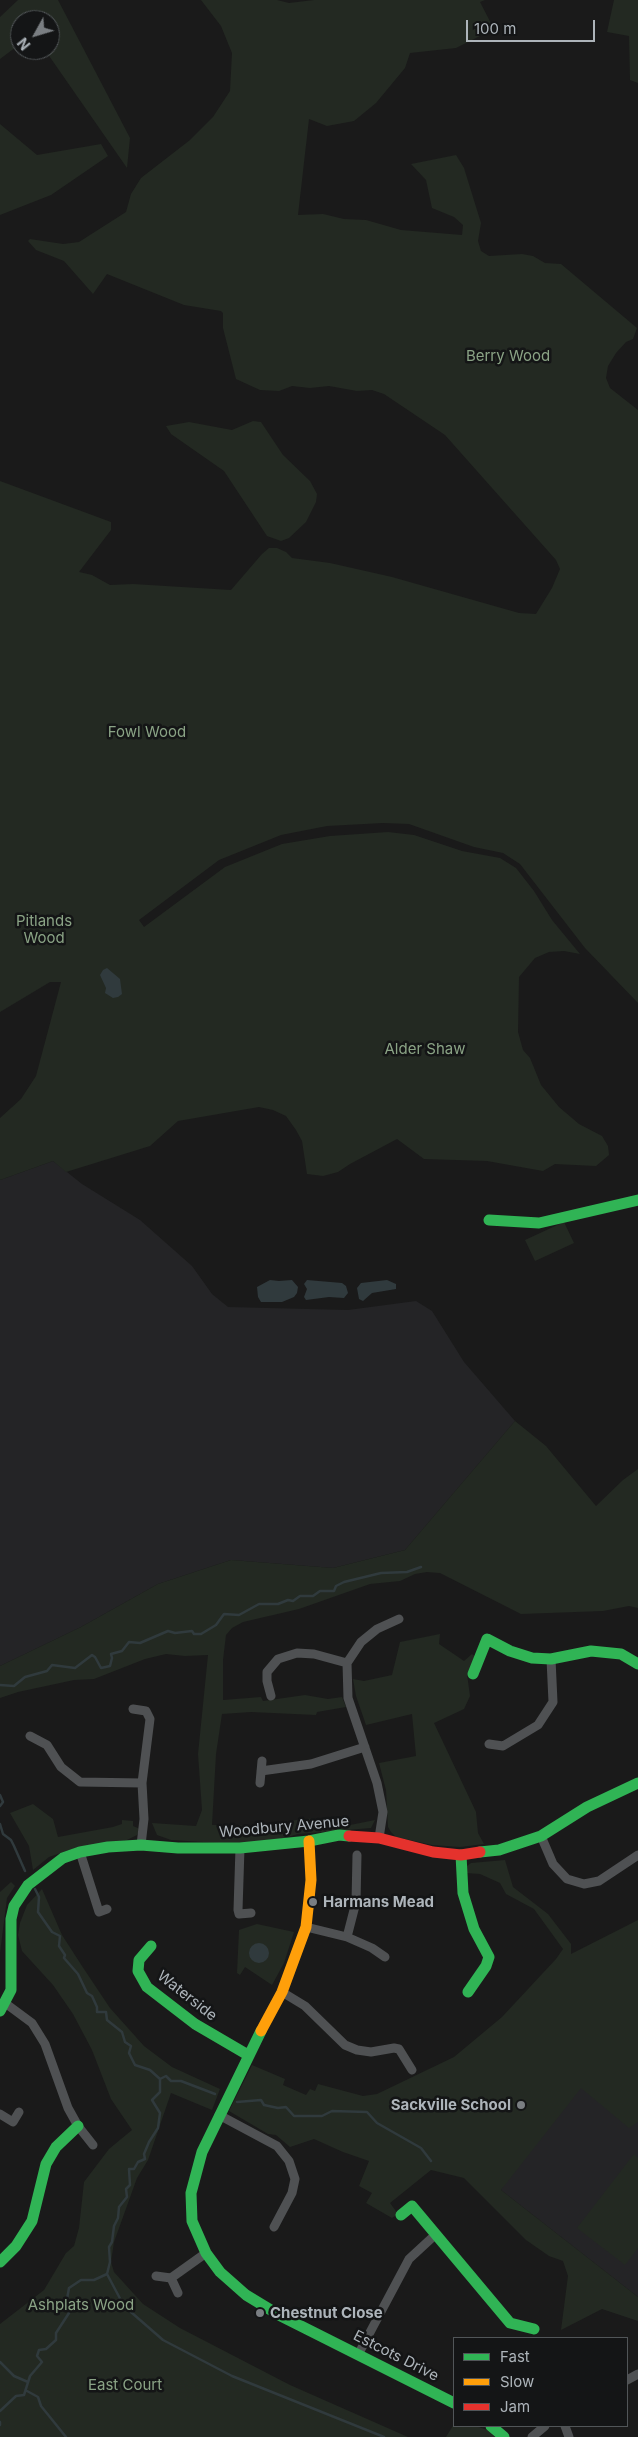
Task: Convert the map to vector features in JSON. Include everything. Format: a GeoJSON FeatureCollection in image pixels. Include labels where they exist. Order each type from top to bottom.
{"type":"FeatureCollection","features":[{"type":"Feature","properties":{"kind":"street"},"geometry":{"type":"LineString","coordinates":[[489,1220],[540,1223],[638,1200]]}},
{"type":"Feature","properties":{"kind":"street"},"geometry":{"type":"LineString","coordinates":[[379,1838],[383,1812],[377,1782],[348,1698],[347,1662],[361,1642],[377,1628],[399,1619]]}},
{"type":"Feature","properties":{"kind":"street"},"geometry":{"type":"LineString","coordinates":[[473,1674],[487,1639],[510,1651],[532,1658],[551,1659],[591,1651],[621,1654],[638,1664]]}},
{"type":"Feature","properties":{"kind":"street"},"geometry":{"type":"LineString","coordinates":[[270,1696],[267,1672],[278,1659],[297,1653],[314,1654],[347,1662]]}},
{"type":"Feature","properties":{"kind":"street"},"geometry":{"type":"LineString","coordinates":[[489,1744],[503,1746],[538,1725],[553,1702],[551,1659]]}},
{"type":"Feature","properties":{"kind":"street"},"geometry":{"type":"LineString","coordinates":[[133,1709],[146,1711],[150,1718],[142,1783],[144,1819],[141,1844]]}},
{"type":"Feature","properties":{"kind":"street"},"geometry":{"type":"LineString","coordinates":[[30,1736],[47,1744],[62,1767],[80,1782],[142,1783]]}},
{"type":"Feature","properties":{"kind":"street"},"geometry":{"type":"LineString","coordinates":[[261,1771],[311,1764],[365,1747]]}},
{"type":"Feature","properties":{"kind":"street"},"geometry":{"type":"LineString","coordinates":[[260,1783],[262,1760]]}},
{"type":"Feature","properties":{"kind":"street","name":"Woodbury Avenue"},"geometry":{"type":"LineString","coordinates":[[2,2007],[11,1990],[11,1919],[14,1906],[28,1885],[39,1875],[63,1858],[80,1852],[141,1844],[178,1848],[240,1848],[309,1842],[339,1835],[379,1838],[433,1852],[461,1855],[500,1850],[541,1836],[587,1807],[638,1783]]}},
{"type":"Feature","properties":{"kind":"street"},"geometry":{"type":"LineString","coordinates":[[541,1836],[553,1864],[567,1879],[584,1884],[599,1881],[638,1855]]}},
{"type":"Feature","properties":{"kind":"street","name":"Estcots Drive"},"geometry":{"type":"LineString","coordinates":[[309,1842],[310,1880],[306,1927],[282,1992],[248,2054],[202,2152],[191,2193],[192,2221],[206,2253],[220,2272],[246,2295],[279,2315],[359,2353],[453,2402]]}},
{"type":"Feature","properties":{"kind":"street"},"geometry":{"type":"LineString","coordinates":[[240,1848],[238,1910],[239,1914],[251,1913]]}},
{"type":"Feature","properties":{"kind":"street"},"geometry":{"type":"LineString","coordinates":[[80,1852],[99,1912],[108,1909]]}},
{"type":"Feature","properties":{"kind":"street"},"geometry":{"type":"LineString","coordinates":[[347,1937],[356,1902],[357,1855]]}},
{"type":"Feature","properties":{"kind":"street"},"geometry":{"type":"LineString","coordinates":[[461,1855],[463,1893],[474,1928],[489,1957],[486,1966],[468,1992]]}},
{"type":"Feature","properties":{"kind":"street"},"geometry":{"type":"LineString","coordinates":[[306,1927],[347,1937],[372,1948],[385,1958]]}},
{"type":"Feature","properties":{"kind":"street","name":"Waterside"},"geometry":{"type":"LineString","coordinates":[[151,1946],[139,1960],[138,1971],[147,1987],[196,2024],[248,2054]]}},
{"type":"Feature","properties":{"kind":"street"},"geometry":{"type":"LineString","coordinates":[[282,1992],[306,2006],[345,2045],[357,2050],[371,2052],[394,2048],[399,2049],[412,2070]]}},
{"type":"Feature","properties":{"kind":"street"},"geometry":{"type":"LineString","coordinates":[[2,2007],[32,2023],[46,2044],[68,2108],[78,2126],[93,2145]]}},
{"type":"Feature","properties":{"kind":"street"},"geometry":{"type":"LineString","coordinates":[[0,2114],[13,2122],[19,2112]]}},
{"type":"Feature","properties":{"kind":"street"},"geometry":{"type":"LineString","coordinates":[[219,2115],[277,2146],[289,2160],[295,2179],[292,2193],[274,2227]]}},
{"type":"Feature","properties":{"kind":"street"},"geometry":{"type":"LineString","coordinates":[[0,2262],[16,2246],[32,2221],[46,2164],[56,2147],[78,2126]]}},
{"type":"Feature","properties":{"kind":"street"},"geometry":{"type":"LineString","coordinates":[[401,2214],[412,2206],[510,2323],[534,2328]]}},
{"type":"Feature","properties":{"kind":"street"},"geometry":{"type":"LineString","coordinates":[[359,2353],[409,2259],[435,2235]]}},
{"type":"Feature","properties":{"kind":"street"},"geometry":{"type":"LineString","coordinates":[[156,2276],[171,2278],[206,2253]]}},
{"type":"Feature","properties":{"kind":"street"},"geometry":{"type":"LineString","coordinates":[[171,2278],[178,2293]]}},
{"type":"Feature","properties":{"kind":"street"},"geometry":{"type":"LineString","coordinates":[[492,2427],[504,2437]]}},
{"type":"Feature","properties":{"kind":"street"},"geometry":{"type":"LineString","coordinates":[[532,2437],[544,2427]]}},
{"type":"Feature","properties":{"kind":"shaded area"},"geometry":{"type":"Polygon","coordinates":[[[107,968],[120,979],[122,994],[118,997],[113,998],[105,993],[106,988],[100,975],[107,968]]]}},
{"type":"Feature","properties":{"kind":"shaded area"},"geometry":{"type":"Polygon","coordinates":[[[53,1161],[82,1184],[140,1220],[192,1266],[212,1294],[228,1307],[348,1310],[416,1301],[432,1311],[464,1362],[515,1421],[405,1550],[333,1568],[231,1560],[158,1584],[81,1627],[0,1666],[0,1180],[53,1161]]]}},
{"type":"Feature","properties":{"kind":"shaded area"},"geometry":{"type":"Polygon","coordinates":[[[270,1280],[292,1280],[298,1287],[297,1293],[294,1297],[282,1302],[261,1302],[258,1297],[257,1287],[270,1280]]]}},
{"type":"Feature","properties":{"kind":"shaded area"},"geometry":{"type":"Polygon","coordinates":[[[307,1280],[342,1283],[346,1286],[348,1293],[344,1298],[329,1297],[306,1300],[304,1297],[307,1289],[304,1284],[307,1280]]]}},
{"type":"Feature","properties":{"kind":"shaded area"},"geometry":{"type":"Polygon","coordinates":[[[387,1280],[396,1284],[396,1289],[372,1293],[363,1301],[359,1299],[357,1288],[361,1283],[387,1280]]]}},
{"type":"Feature","properties":{"kind":"shaded area"},"geometry":{"type":"Polygon","coordinates":[[[638,1920],[638,2297],[501,2190],[638,1920]]]}},
{"type":"Feature","properties":{"kind":"shaded area"},"geometry":{"type":"Polygon","coordinates":[[[259,1943],[266,1946],[269,1953],[266,1960],[259,1963],[252,1960],[249,1953],[252,1946],[259,1943]]]}},
{"type":"Feature","properties":{"kind":"green space"},"geometry":{"type":"Polygon","coordinates":[[[18,0],[58,0],[130,138],[127,168],[52,60],[60,60],[60,10],[10,10],[10,52],[0,59],[0,17],[18,0]]]}},
{"type":"Feature","properties":{"kind":"green space"},"geometry":{"type":"Polygon","coordinates":[[[201,0],[277,0],[289,3],[314,0],[485,0],[480,2],[494,29],[456,48],[410,53],[405,68],[376,103],[354,121],[327,126],[309,119],[298,215],[323,214],[344,219],[366,220],[401,230],[462,235],[463,225],[454,217],[432,208],[426,180],[411,164],[456,155],[464,168],[481,223],[478,241],[481,251],[489,256],[522,254],[533,256],[545,263],[561,264],[637,328],[633,339],[626,342],[616,353],[608,366],[606,378],[610,388],[638,410],[638,1003],[585,948],[520,864],[503,853],[474,847],[409,824],[383,823],[327,826],[281,835],[219,860],[139,920],[144,927],[225,867],[282,844],[330,836],[388,832],[414,835],[462,851],[500,858],[516,868],[534,891],[552,920],[580,954],[564,951],[549,952],[535,958],[519,977],[518,1032],[523,1050],[530,1058],[541,1085],[559,1107],[579,1124],[602,1136],[608,1146],[609,1155],[596,1166],[555,1164],[543,1171],[487,1161],[424,1159],[397,1139],[338,1172],[323,1176],[307,1174],[302,1141],[286,1116],[273,1110],[259,1107],[178,1121],[150,1146],[66,1172],[53,1161],[0,1180],[0,1118],[21,1099],[36,1076],[61,982],[50,982],[0,1012],[0,481],[111,522],[111,530],[79,572],[92,575],[110,585],[133,584],[231,590],[262,554],[269,548],[277,548],[286,552],[292,558],[330,563],[392,577],[519,613],[536,614],[552,588],[560,569],[556,560],[445,435],[384,394],[372,390],[357,391],[329,386],[310,388],[292,386],[279,391],[260,390],[236,379],[223,328],[223,313],[221,311],[184,305],[107,274],[93,294],[64,261],[36,250],[28,241],[30,239],[63,244],[79,242],[126,212],[131,194],[141,178],[190,140],[213,117],[230,91],[232,53],[221,26],[201,0]]]}},
{"type":"Feature","properties":{"kind":"green space"},"geometry":{"type":"Polygon","coordinates":[[[614,0],[638,0],[638,83],[630,80],[629,36],[607,32],[614,0]]]}},
{"type":"Feature","properties":{"kind":"green space"},"geometry":{"type":"Polygon","coordinates":[[[0,124],[37,155],[101,144],[108,156],[51,195],[0,215],[0,124]]]}},
{"type":"Feature","properties":{"kind":"green space"},"geometry":{"type":"Polygon","coordinates":[[[253,421],[261,422],[283,455],[310,481],[317,494],[316,502],[306,522],[289,538],[281,541],[267,536],[224,471],[171,434],[166,426],[189,422],[232,430],[253,421]]]}},
{"type":"Feature","properties":{"kind":"green space"},"geometry":{"type":"Polygon","coordinates":[[[564,1222],[574,1243],[535,1261],[525,1240],[564,1222]]]}},
{"type":"Feature","properties":{"kind":"green space"},"geometry":{"type":"Polygon","coordinates":[[[515,1421],[546,1446],[596,1506],[623,1480],[638,1469],[638,1608],[629,1606],[603,1611],[521,1614],[440,1573],[427,1572],[415,1574],[400,1581],[370,1584],[299,1609],[243,1622],[232,1628],[226,1635],[223,1660],[223,1700],[261,1697],[263,1701],[305,1695],[328,1699],[342,1697],[346,1707],[317,1712],[316,1715],[251,1712],[222,1714],[216,1754],[212,1825],[272,1826],[300,1819],[332,1818],[350,1825],[375,1820],[371,1828],[298,1834],[277,1840],[234,1844],[171,1840],[157,1835],[152,1823],[196,1826],[202,1810],[198,1754],[208,1655],[185,1656],[166,1654],[145,1659],[94,1679],[74,1680],[18,1692],[0,1698],[0,1666],[81,1627],[158,1584],[231,1560],[333,1568],[405,1550],[515,1421]]]}},
{"type":"Feature","properties":{"kind":"green space"},"geometry":{"type":"Polygon","coordinates":[[[440,1634],[439,1644],[464,1661],[472,1654],[478,1659],[467,1674],[470,1696],[464,1709],[434,1723],[476,1812],[478,1833],[484,1844],[460,1847],[432,1845],[396,1837],[391,1832],[388,1827],[386,1790],[379,1763],[416,1756],[412,1714],[366,1725],[356,1696],[353,1679],[364,1681],[392,1675],[400,1642],[440,1634]]]}},
{"type":"Feature","properties":{"kind":"green space"},"geometry":{"type":"Polygon","coordinates":[[[33,1804],[53,1819],[58,1837],[113,1827],[122,1824],[122,1820],[133,1821],[133,1826],[140,1829],[137,1835],[127,1840],[78,1847],[49,1857],[33,1870],[29,1846],[10,1813],[33,1804]]]}},
{"type":"Feature","properties":{"kind":"green space"},"geometry":{"type":"Polygon","coordinates":[[[505,1860],[513,1887],[548,1914],[571,1944],[571,1954],[638,1920],[638,2122],[629,2128],[581,2088],[501,2190],[638,2297],[638,2321],[602,2309],[561,2330],[568,2276],[563,2261],[549,2256],[526,2240],[464,2178],[431,2170],[390,2203],[398,2214],[392,2218],[366,2203],[372,2193],[359,2186],[369,2161],[314,2139],[290,2147],[276,2135],[268,2134],[229,2111],[252,2065],[285,2079],[283,2085],[306,2095],[310,2089],[315,2091],[318,2084],[363,2096],[377,2094],[454,2057],[502,2017],[563,1949],[534,1909],[506,1894],[500,1883],[480,1874],[466,1873],[467,1866],[471,1863],[505,1860]]]}},
{"type":"Feature","properties":{"kind":"green space"},"geometry":{"type":"Polygon","coordinates":[[[11,1882],[15,1886],[7,1898],[0,1953],[0,1892],[11,1882]]]}},
{"type":"Feature","properties":{"kind":"green space"},"geometry":{"type":"Polygon","coordinates":[[[42,1889],[62,1935],[110,2008],[144,2046],[172,2067],[220,2089],[212,2110],[171,2093],[148,2160],[137,2178],[114,2242],[111,2262],[114,2272],[143,2304],[180,2328],[290,2385],[408,2437],[0,2437],[0,2324],[44,2290],[66,2253],[74,2246],[79,2228],[84,2182],[109,2149],[132,2130],[111,2099],[92,2050],[73,2014],[53,1985],[22,1951],[18,1935],[20,1923],[27,1905],[42,1889]]]}},
{"type":"Feature","properties":{"kind":"green space"},"geometry":{"type":"Polygon","coordinates":[[[257,1924],[294,1932],[284,1963],[272,1985],[245,1967],[240,1975],[237,1973],[239,1930],[257,1924]]]}},
{"type":"Feature","properties":{"kind":"green space"},"geometry":{"type":"Polygon","coordinates":[[[634,2154],[638,2158],[638,2248],[625,2265],[577,2228],[634,2154]]]}},
{"type":"Feature","properties":{"kind":"green space"},"geometry":{"type":"Polygon","coordinates":[[[453,2426],[479,2427],[487,2430],[495,2437],[446,2437],[453,2426]]]}},
{"type":"Feature","properties":{"kind":"waterway"},"geometry":{"type":"LineString","coordinates":[[0,1685],[14,1686],[25,1677],[47,1671],[52,1665],[75,1668],[92,1655],[101,1668],[110,1666],[111,1654],[122,1651],[129,1642],[140,1643],[168,1631],[175,1633],[192,1631],[194,1634],[201,1634],[216,1625],[224,1614],[239,1615],[259,1604],[278,1604],[288,1600],[293,1601],[300,1596],[313,1596],[320,1591],[334,1591],[336,1586],[344,1582],[381,1573],[407,1572],[421,1567]]}},
{"type":"Feature","properties":{"kind":"waterway"},"geometry":{"type":"LineString","coordinates":[[0,1795],[3,1802],[0,1806]]}},
{"type":"Feature","properties":{"kind":"waterway"},"geometry":{"type":"LineString","coordinates":[[0,1824],[3,1834],[11,1840],[25,1871]]}},
{"type":"Feature","properties":{"kind":"waterway"},"geometry":{"type":"LineString","coordinates":[[35,1889],[39,1897],[38,1912],[52,1932],[60,1936],[59,1946],[65,1955],[64,1958],[78,1974],[87,1993],[92,1996],[97,2012],[106,2012],[107,2020],[122,2032],[125,2042],[131,2046],[129,2053],[135,2065],[150,2070],[160,2079],[160,2092],[152,2100],[160,2113],[158,2128],[149,2142],[144,2154],[145,2159],[138,2162],[134,2169],[129,2169],[130,2185],[126,2189],[127,2197],[119,2207],[118,2218],[109,2247],[110,2262],[107,2274],[124,2306],[163,2340],[232,2376],[384,2437]]}},
{"type":"Feature","properties":{"kind":"waterway"},"geometry":{"type":"LineString","coordinates":[[160,2079],[166,2076],[171,2081],[181,2081],[215,2094]]}},
{"type":"Feature","properties":{"kind":"waterway"},"geometry":{"type":"LineString","coordinates":[[237,2102],[261,2100],[264,2105],[278,2108],[286,2107],[294,2116],[322,2116],[332,2111],[367,2112],[377,2123],[421,2148],[431,2161]]}},
{"type":"Feature","properties":{"kind":"waterway"},"geometry":{"type":"LineString","coordinates":[[0,2411],[16,2396],[24,2395],[30,2376],[42,2362],[37,2356],[39,2350],[46,2349],[56,2340],[56,2333],[69,2313],[67,2299],[69,2288],[81,2280],[94,2280],[107,2274]]}},
{"type":"Feature","properties":{"kind":"waterway"},"geometry":{"type":"LineString","coordinates":[[0,2362],[14,2376],[28,2382]]}},
{"type":"Feature","properties":{"kind":"waterway"},"geometry":{"type":"LineString","coordinates":[[27,2391],[38,2397],[41,2406],[66,2437]]}},
{"type":"Feature","properties":{"kind":"traffic: fast"},"geometry":{"type":"LineString","coordinates":[[489,1220],[539,1223],[638,1200]]}},
{"type":"Feature","properties":{"kind":"traffic: fast"},"geometry":{"type":"LineString","coordinates":[[473,1674],[487,1639],[510,1651],[532,1658],[551,1659],[591,1651],[621,1654],[638,1664]]}},
{"type":"Feature","properties":{"kind":"traffic: fast"},"geometry":{"type":"LineString","coordinates":[[480,1852],[499,1850],[541,1836],[587,1807],[638,1783]]}},
{"type":"Feature","properties":{"kind":"traffic: fast"},"geometry":{"type":"LineString","coordinates":[[0,2011],[11,1990],[11,1919],[14,1906],[28,1885],[63,1858],[80,1852],[108,1847],[141,1845],[178,1848],[240,1848],[309,1841],[339,1835],[349,1836]]}},
{"type":"Feature","properties":{"kind":"traffic: fast"},"geometry":{"type":"LineString","coordinates":[[461,1855],[463,1893],[474,1929],[489,1957],[486,1966],[468,1992]]}},
{"type":"Feature","properties":{"kind":"traffic: fast"},"geometry":{"type":"LineString","coordinates":[[151,1946],[139,1960],[138,1971],[147,1987],[195,2024],[248,2055]]}},
{"type":"Feature","properties":{"kind":"traffic: fast"},"geometry":{"type":"LineString","coordinates":[[261,2031],[202,2152],[191,2193],[192,2221],[206,2253],[220,2272],[246,2295],[279,2315],[453,2402]]}},
{"type":"Feature","properties":{"kind":"traffic: fast"},"geometry":{"type":"LineString","coordinates":[[0,2262],[16,2246],[32,2221],[46,2164],[56,2147],[78,2126]]}},
{"type":"Feature","properties":{"kind":"traffic: fast"},"geometry":{"type":"LineString","coordinates":[[401,2215],[412,2206],[510,2323],[534,2329]]}},
{"type":"Feature","properties":{"kind":"traffic: fast"},"geometry":{"type":"LineString","coordinates":[[492,2427],[504,2437]]}},
{"type":"Feature","properties":{"kind":"traffic: slow"},"geometry":{"type":"LineString","coordinates":[[261,2031],[282,1992],[306,1927],[311,1880],[309,1841]]}},
{"type":"Feature","properties":{"kind":"traffic: jam"},"geometry":{"type":"LineString","coordinates":[[349,1836],[379,1838],[433,1852],[461,1855],[480,1852]]}},
{"type":"Feature","properties":{"kind":"place","name":"Harmans Mead"},"geometry":{"type":"Point","coordinates":[313,1902]}},
{"type":"Feature","properties":{"kind":"place","name":"Sackville School"},"geometry":{"type":"Point","coordinates":[521,2105]}},
{"type":"Feature","properties":{"kind":"place","name":"Chestnut Close"},"geometry":{"type":"Point","coordinates":[260,2313]}},
{"type":"Feature","properties":{"kind":"park label","name":"Berry Wood"},"geometry":{"type":"Point","coordinates":[508,356]}},
{"type":"Feature","properties":{"kind":"park label","name":"Fowl Wood"},"geometry":{"type":"Point","coordinates":[147,732]}},
{"type":"Feature","properties":{"kind":"park label","name":"Pitlands Wood"},"geometry":{"type":"Point","coordinates":[44,930]}},
{"type":"Feature","properties":{"kind":"park label","name":"Alder Shaw"},"geometry":{"type":"Point","coordinates":[425,1049]}},
{"type":"Feature","properties":{"kind":"park label","name":"Ashplats Wood"},"geometry":{"type":"Point","coordinates":[81,2305]}},
{"type":"Feature","properties":{"kind":"park label","name":"East Court"},"geometry":{"type":"Point","coordinates":[125,2385]}}]}
